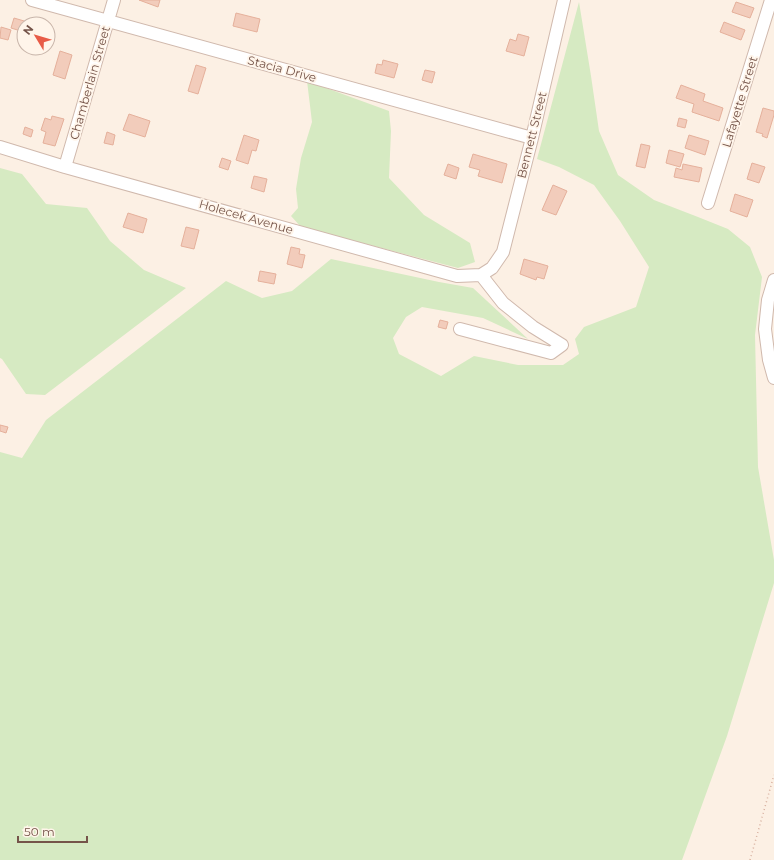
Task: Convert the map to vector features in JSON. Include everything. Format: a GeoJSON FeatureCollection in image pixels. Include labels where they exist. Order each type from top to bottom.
{"type":"FeatureCollection","features":[{"type":"Feature","properties":{"kind":"street","name":"Stacia Drive"},"geometry":{"type":"LineString","coordinates":[[32,0],[532,138]]}},
{"type":"Feature","properties":{"kind":"street","name":"Chamberlain Street"},"geometry":{"type":"LineString","coordinates":[[65,167],[114,0]]}},
{"type":"Feature","properties":{"kind":"street","name":"Bennett Street"},"geometry":{"type":"LineString","coordinates":[[492,268],[503,252],[532,138],[564,0]]}},
{"type":"Feature","properties":{"kind":"street","name":"Lafayette Street"},"geometry":{"type":"LineString","coordinates":[[708,203],[771,0]]}},
{"type":"Feature","properties":{"kind":"street","name":"Holecek Avenue"},"geometry":{"type":"LineString","coordinates":[[0,147],[65,167],[457,276],[480,275],[492,268]]}},
{"type":"Feature","properties":{"kind":"street"},"geometry":{"type":"LineString","coordinates":[[460,329],[551,353],[562,345],[533,327],[503,303],[480,275]]}},
{"type":"Feature","properties":{"kind":"street"},"geometry":{"type":"LineString","coordinates":[[774,280],[768,300],[765,329],[769,360],[774,378]]}},
{"type":"Feature","properties":{"kind":"path"},"geometry":{"type":"LineString","coordinates":[[750,860],[774,774]]}},
{"type":"Feature","properties":{"kind":"green space"},"geometry":{"type":"Polygon","coordinates":[[[579,2],[599,131],[618,175],[654,200],[728,229],[750,247],[762,277],[755,335],[758,467],[774,560],[774,583],[727,736],[682,860],[0,860],[0,452],[22,458],[46,420],[226,281],[262,298],[292,291],[331,259],[473,288],[528,339],[483,318],[422,307],[406,317],[393,338],[399,354],[441,376],[474,356],[518,365],[563,365],[579,354],[575,339],[584,327],[636,307],[649,267],[620,221],[594,185],[559,167],[537,159],[579,2]]]}},
{"type":"Feature","properties":{"kind":"green space"},"geometry":{"type":"Polygon","coordinates":[[[307,81],[389,111],[391,131],[389,178],[424,215],[470,243],[475,262],[458,268],[301,227],[291,216],[298,208],[296,189],[301,158],[312,122],[307,81]]]}},
{"type":"Feature","properties":{"kind":"green space"},"geometry":{"type":"Polygon","coordinates":[[[0,168],[22,174],[46,204],[87,208],[110,241],[144,270],[186,288],[45,395],[26,394],[0,358],[0,168]]]}},
{"type":"Feature","properties":{"kind":"building"},"geometry":{"type":"Polygon","coordinates":[[[139,0],[160,0],[158,7],[139,0]]]}},
{"type":"Feature","properties":{"kind":"building"},"geometry":{"type":"Polygon","coordinates":[[[736,2],[754,8],[750,18],[732,12],[736,2]]]}},
{"type":"Feature","properties":{"kind":"building"},"geometry":{"type":"Polygon","coordinates":[[[236,13],[260,19],[257,32],[233,26],[236,13]]]}},
{"type":"Feature","properties":{"kind":"building"},"geometry":{"type":"Polygon","coordinates":[[[14,18],[16,19],[16,30],[11,28],[14,18]]]}},
{"type":"Feature","properties":{"kind":"building"},"geometry":{"type":"Polygon","coordinates":[[[724,22],[745,30],[741,40],[720,32],[724,22]]]}},
{"type":"Feature","properties":{"kind":"building"},"geometry":{"type":"Polygon","coordinates":[[[1,27],[11,30],[8,40],[0,38],[1,27]]]}},
{"type":"Feature","properties":{"kind":"building"},"geometry":{"type":"Polygon","coordinates":[[[518,34],[529,37],[524,56],[506,51],[510,39],[516,41],[518,34]]]}},
{"type":"Feature","properties":{"kind":"building"},"geometry":{"type":"Polygon","coordinates":[[[60,51],[72,55],[65,79],[53,75],[60,51]]]}},
{"type":"Feature","properties":{"kind":"building"},"geometry":{"type":"Polygon","coordinates":[[[383,60],[398,64],[394,78],[375,73],[377,64],[382,65],[383,60]]]}},
{"type":"Feature","properties":{"kind":"building"},"geometry":{"type":"Polygon","coordinates":[[[196,65],[206,68],[198,94],[188,91],[196,65]]]}},
{"type":"Feature","properties":{"kind":"building"},"geometry":{"type":"Polygon","coordinates":[[[425,70],[435,72],[432,83],[422,80],[425,70]]]}},
{"type":"Feature","properties":{"kind":"building"},"geometry":{"type":"Polygon","coordinates":[[[681,85],[705,94],[703,101],[723,108],[719,121],[692,112],[694,104],[676,98],[681,85]]]}},
{"type":"Feature","properties":{"kind":"building"},"geometry":{"type":"Polygon","coordinates":[[[763,108],[774,111],[767,138],[762,136],[763,134],[756,132],[763,108]]]}},
{"type":"Feature","properties":{"kind":"building"},"geometry":{"type":"Polygon","coordinates":[[[129,114],[150,121],[145,137],[123,130],[129,114]]]}},
{"type":"Feature","properties":{"kind":"building"},"geometry":{"type":"Polygon","coordinates":[[[52,116],[64,119],[55,146],[43,143],[46,132],[41,130],[45,118],[51,120],[52,116]]]}},
{"type":"Feature","properties":{"kind":"building"},"geometry":{"type":"Polygon","coordinates":[[[679,118],[687,120],[685,128],[677,126],[679,118]]]}},
{"type":"Feature","properties":{"kind":"building"},"geometry":{"type":"Polygon","coordinates":[[[25,127],[33,130],[31,137],[23,134],[25,127]]]}},
{"type":"Feature","properties":{"kind":"building"},"geometry":{"type":"Polygon","coordinates":[[[107,132],[115,135],[113,145],[104,143],[107,132]]]}},
{"type":"Feature","properties":{"kind":"building"},"geometry":{"type":"Polygon","coordinates":[[[244,135],[259,140],[256,151],[252,150],[248,164],[236,160],[244,135]]]}},
{"type":"Feature","properties":{"kind":"building"},"geometry":{"type":"Polygon","coordinates":[[[689,135],[709,141],[705,155],[685,148],[689,135]]]}},
{"type":"Feature","properties":{"kind":"building"},"geometry":{"type":"Polygon","coordinates":[[[641,144],[650,146],[645,168],[636,166],[641,144]]]}},
{"type":"Feature","properties":{"kind":"building"},"geometry":{"type":"Polygon","coordinates":[[[669,150],[684,154],[680,167],[666,163],[669,150]]]}},
{"type":"Feature","properties":{"kind":"building"},"geometry":{"type":"Polygon","coordinates":[[[473,154],[507,164],[502,183],[478,176],[480,170],[469,167],[473,154]]]}},
{"type":"Feature","properties":{"kind":"building"},"geometry":{"type":"Polygon","coordinates":[[[222,158],[231,161],[228,170],[219,167],[222,158]]]}},
{"type":"Feature","properties":{"kind":"building"},"geometry":{"type":"Polygon","coordinates":[[[752,163],[765,167],[759,183],[747,179],[752,163]]]}},
{"type":"Feature","properties":{"kind":"building"},"geometry":{"type":"Polygon","coordinates":[[[448,164],[459,168],[456,179],[444,175],[448,164]]]}},
{"type":"Feature","properties":{"kind":"building"},"geometry":{"type":"Polygon","coordinates":[[[683,164],[702,168],[699,182],[674,177],[676,168],[682,170],[683,164]]]}},
{"type":"Feature","properties":{"kind":"building"},"geometry":{"type":"Polygon","coordinates":[[[254,176],[267,179],[264,192],[251,188],[254,176]]]}},
{"type":"Feature","properties":{"kind":"building"},"geometry":{"type":"Polygon","coordinates":[[[553,185],[567,191],[556,215],[542,210],[553,185]]]}},
{"type":"Feature","properties":{"kind":"building"},"geometry":{"type":"Polygon","coordinates":[[[735,194],[753,200],[747,217],[730,211],[735,194]]]}},
{"type":"Feature","properties":{"kind":"building"},"geometry":{"type":"Polygon","coordinates":[[[128,213],[147,219],[143,233],[123,227],[128,213]]]}},
{"type":"Feature","properties":{"kind":"building"},"geometry":{"type":"Polygon","coordinates":[[[186,227],[199,230],[194,249],[181,246],[186,227]]]}},
{"type":"Feature","properties":{"kind":"building"},"geometry":{"type":"Polygon","coordinates":[[[291,247],[300,249],[299,254],[305,255],[302,268],[287,264],[291,247]]]}},
{"type":"Feature","properties":{"kind":"building"},"geometry":{"type":"Polygon","coordinates":[[[524,259],[548,266],[544,279],[537,277],[536,280],[520,274],[524,259]]]}},
{"type":"Feature","properties":{"kind":"building"},"geometry":{"type":"Polygon","coordinates":[[[260,271],[276,274],[274,284],[258,281],[260,271]]]}},
{"type":"Feature","properties":{"kind":"building"},"geometry":{"type":"Polygon","coordinates":[[[440,320],[448,322],[446,329],[438,327],[440,320]]]}},
{"type":"Feature","properties":{"kind":"building"},"geometry":{"type":"Polygon","coordinates":[[[0,425],[8,427],[6,433],[0,431],[0,425]]]}}]}
